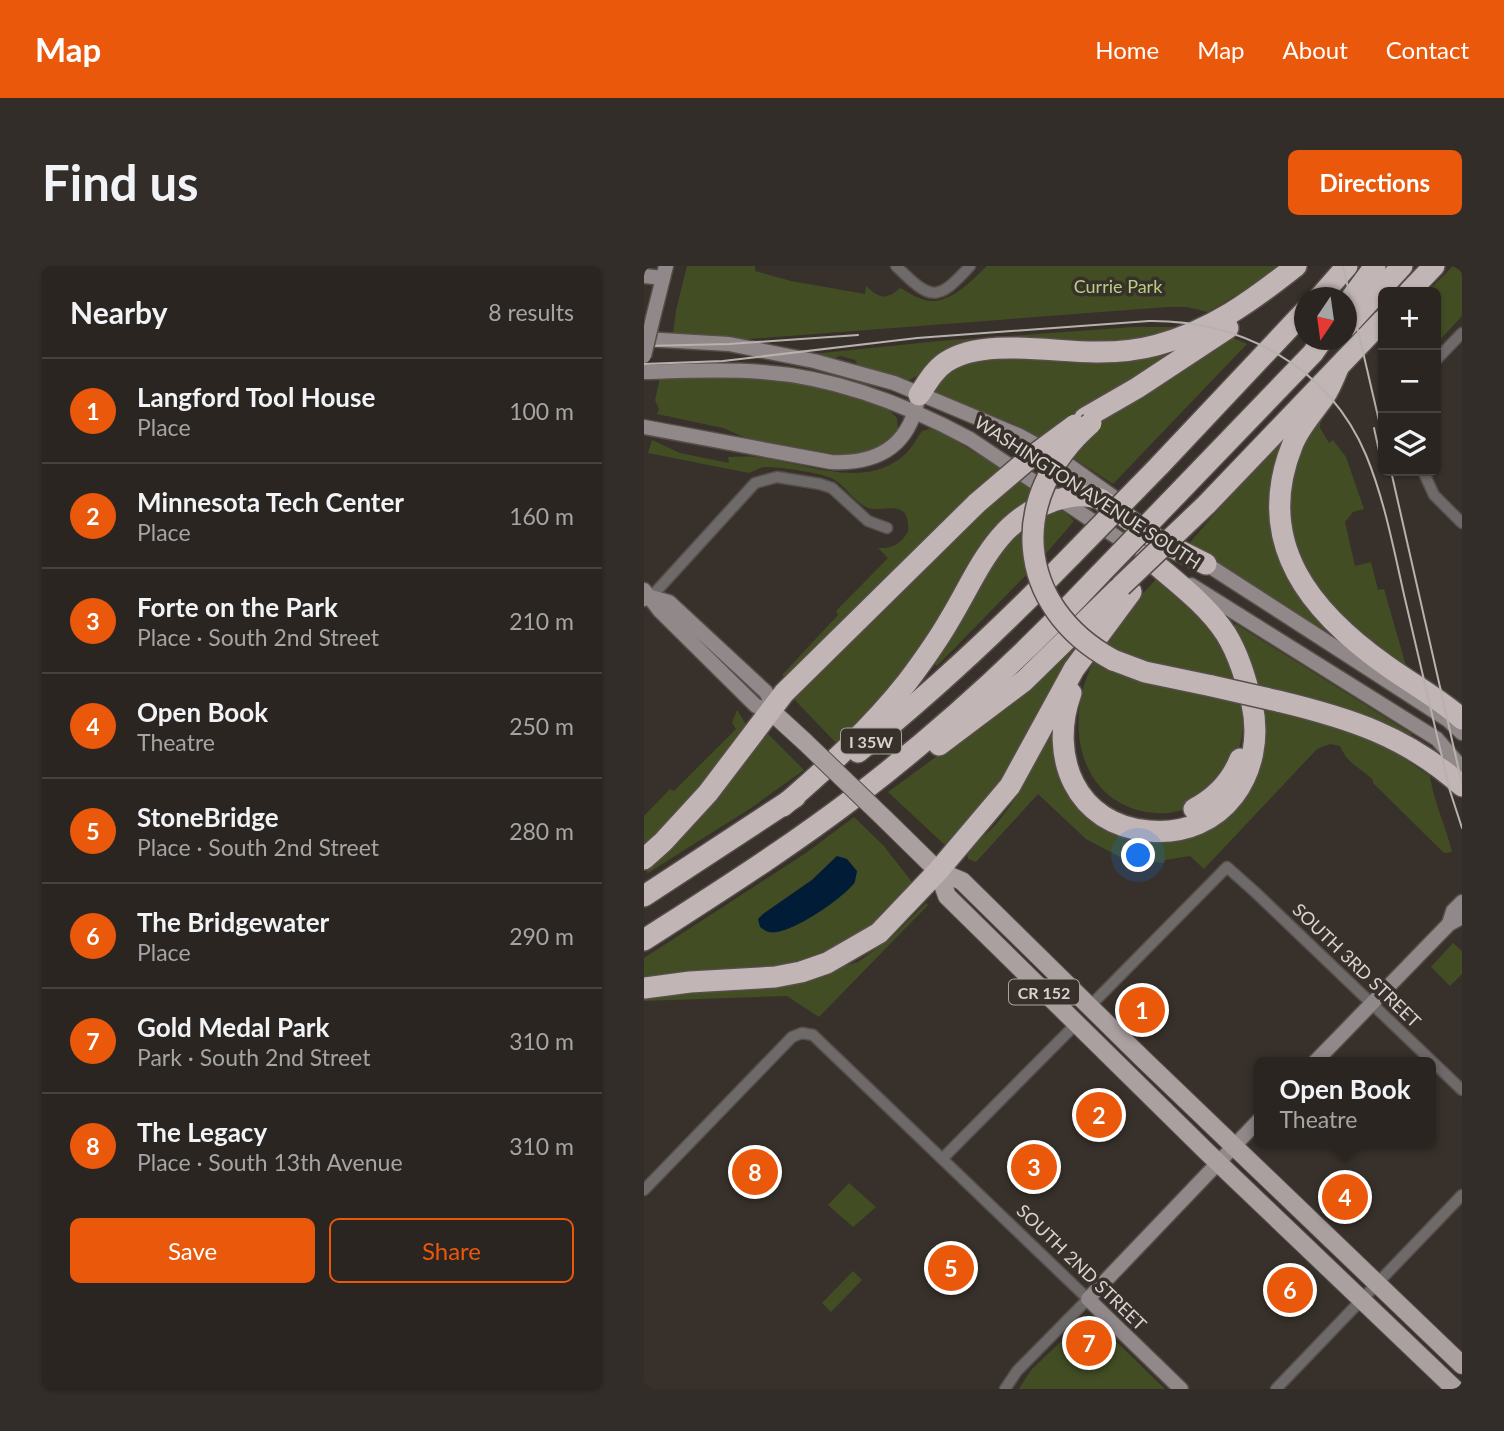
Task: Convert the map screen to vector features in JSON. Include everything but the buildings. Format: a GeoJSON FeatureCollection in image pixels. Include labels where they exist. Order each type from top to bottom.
{"type":"FeatureCollection","features":[{"type":"Feature","properties":{"kind":"highway"},"geometry":{"type":"LineString","coordinates":[[644,859],[708,793],[784,693],[976,503],[1025,462],[1248,313],[1275,292],[1298,266]]}},
{"type":"Feature","properties":{"kind":"highway"},"geometry":{"type":"LineString","coordinates":[[917,404],[932,375],[946,362],[967,352],[995,349],[1100,352],[1155,346],[1223,319],[1298,266]]}},
{"type":"Feature","properties":{"kind":"highway"},"geometry":{"type":"LineString","coordinates":[[1314,287],[1330,266]]}},
{"type":"Feature","properties":{"kind":"highway"},"geometry":{"type":"LineString","coordinates":[[1329,287],[1347,266]]}},
{"type":"Feature","properties":{"kind":"highway"},"geometry":{"type":"LineString","coordinates":[[1357,290],[1375,266]]}},
{"type":"Feature","properties":{"kind":"highway"},"geometry":{"type":"LineString","coordinates":[[1357,315],[1402,266]]}},
{"type":"Feature","properties":{"kind":"highway"},"geometry":{"type":"LineString","coordinates":[[1414,287],[1434,266]]}},
{"type":"Feature","properties":{"kind":"highway"},"geometry":{"type":"LineString","coordinates":[[1236,385],[1294,312]]}},
{"type":"Feature","properties":{"kind":"highway","name":"I 35W"},"geometry":{"type":"LineString","coordinates":[[644,896],[783,806],[856,754],[974,654],[1294,323]]}},
{"type":"Feature","properties":{"kind":"highway"},"geometry":{"type":"LineString","coordinates":[[834,813],[944,741],[1002,698],[1126,589],[1378,325]]}},
{"type":"Feature","properties":{"kind":"highway","name":"I 35W"},"geometry":{"type":"LineString","coordinates":[[644,940],[834,813],[975,698],[1053,624],[1314,350]]}},
{"type":"Feature","properties":{"kind":"highway"},"geometry":{"type":"LineString","coordinates":[[1338,368],[1325,396],[1305,421],[1292,444],[1283,473],[1279,500],[1282,531],[1291,559],[1301,584],[1336,626],[1388,667],[1462,719]]}},
{"type":"Feature","properties":{"kind":"highway"},"geometry":{"type":"LineString","coordinates":[[1088,421],[1061,453],[1044,484],[1034,524],[1034,555],[1044,589],[1062,620],[1083,641],[1113,660],[1145,671],[1334,715],[1380,731],[1424,757],[1462,786]]}},
{"type":"Feature","properties":{"kind":"highway"},"geometry":{"type":"LineString","coordinates":[[783,806],[858,736],[907,681],[945,628],[976,569],[1005,532],[1028,513],[1059,499],[1079,495],[1100,499],[1156,540],[1206,564]]}},
{"type":"Feature","properties":{"kind":"highway"},"geometry":{"type":"LineString","coordinates":[[1097,635],[1077,678],[1071,706],[1075,755],[1082,770],[1110,803],[1131,813],[1152,818],[1190,812],[1213,798],[1232,776],[1242,752],[1248,725],[1248,688],[1240,662],[1226,634],[1193,597],[1146,556]]}},
{"type":"Feature","properties":{"kind":"highway"},"geometry":{"type":"LineString","coordinates":[[644,988],[690,982],[775,977],[801,972],[827,963],[879,933],[939,871],[1010,786],[1074,669],[1126,589]]}},
{"type":"Feature","properties":{"kind":"main road"},"geometry":{"type":"LineString","coordinates":[[644,276],[664,272],[644,358]]}},
{"type":"Feature","properties":{"kind":"main road","name":"WASHINGTON AVENUE SOUTH"},"geometry":{"type":"LineString","coordinates":[[644,339],[715,343],[782,354],[894,383],[917,404],[1102,528],[1437,739],[1462,768]]}},
{"type":"Feature","properties":{"kind":"main road","name":"WASHINGTON AVENUE SOUTH"},"geometry":{"type":"LineString","coordinates":[[644,372],[764,372],[808,379],[883,399],[917,404],[1022,438],[1053,454],[1206,564],[1448,720],[1462,733]]}},
{"type":"Feature","properties":{"kind":"main road"},"geometry":{"type":"LineString","coordinates":[[644,427],[831,462],[851,463],[883,454],[908,429],[917,404]]}},
{"type":"Feature","properties":{"kind":"main road","name":"CR 152"},"geometry":{"type":"LineString","coordinates":[[646,596],[669,602],[766,692],[770,710],[939,871],[962,881],[1462,1366]]}},
{"type":"Feature","properties":{"kind":"main road","name":"CR 152"},"geometry":{"type":"LineString","coordinates":[[939,871],[947,896],[1455,1389]]}},
{"type":"Feature","properties":{"kind":"main road"},"geometry":{"type":"LineString","coordinates":[[1320,1057],[1455,920],[1453,911],[1462,902]]}},
{"type":"Feature","properties":{"kind":"main road"},"geometry":{"type":"LineString","coordinates":[[1015,963],[1064,1002],[1090,1006]]}},
{"type":"Feature","properties":{"kind":"main road"},"geometry":{"type":"LineString","coordinates":[[1076,1024],[1094,1024],[1100,1027],[1119,1044],[1142,1058]]}},
{"type":"Feature","properties":{"kind":"main road"},"geometry":{"type":"LineString","coordinates":[[1088,1299],[1254,1125]]}},
{"type":"Feature","properties":{"kind":"main road","name":"SOUTH 2ND STREET"},"geometry":{"type":"LineString","coordinates":[[1088,1299],[1181,1389]]}},
{"type":"Feature","properties":{"kind":"street"},"geometry":{"type":"LineString","coordinates":[[896,266],[918,287],[935,293],[945,291],[970,266]]}},
{"type":"Feature","properties":{"kind":"street"},"geometry":{"type":"LineString","coordinates":[[1441,355],[1462,332]]}},
{"type":"Feature","properties":{"kind":"street"},"geometry":{"type":"LineString","coordinates":[[1425,476],[1434,495],[1462,523]]}},
{"type":"Feature","properties":{"kind":"street"},"geometry":{"type":"LineString","coordinates":[[646,596],[755,483],[777,477],[832,488],[868,521],[887,528]]}},
{"type":"Feature","properties":{"kind":"street","name":"SOUTH 3RD STREET"},"geometry":{"type":"LineString","coordinates":[[1090,1006],[1227,867],[1428,1057]]}},
{"type":"Feature","properties":{"kind":"street"},"geometry":{"type":"LineString","coordinates":[[942,1159],[1076,1024]]}},
{"type":"Feature","properties":{"kind":"street","name":"SOUTH 2ND STREET"},"geometry":{"type":"LineString","coordinates":[[644,1190],[792,1037],[802,1033],[813,1035],[1088,1299]]}},
{"type":"Feature","properties":{"kind":"street","name":"SOUTH 3RD STREET"},"geometry":{"type":"LineString","coordinates":[[1436,1065],[1462,1090]]}},
{"type":"Feature","properties":{"kind":"street"},"geometry":{"type":"LineString","coordinates":[[1276,1389],[1462,1195]]}},
{"type":"Feature","properties":{"kind":"street"},"geometry":{"type":"LineString","coordinates":[[1005,1389],[1017,1371],[1088,1299]]}},
{"type":"Feature","properties":{"kind":"green space","name":"Currie Park"},"geometry":{"type":"Polygon","coordinates":[[[687,266],[755,266],[755,271],[791,281],[865,294],[866,286],[883,296],[891,295],[900,288],[918,298],[934,301],[959,291],[987,266],[1279,266],[1208,312],[1187,307],[1167,307],[736,340],[673,334],[687,266]]]}},
{"type":"Feature","properties":{"kind":"green space"},"geometry":{"type":"Polygon","coordinates":[[[1453,266],[1462,272],[1462,316],[1441,339],[1441,287],[1432,287],[1453,266]]]}},
{"type":"Feature","properties":{"kind":"green space"},"geometry":{"type":"Polygon","coordinates":[[[1133,327],[1183,327],[1119,347],[987,341],[909,380],[859,367],[855,360],[840,356],[833,359],[813,354],[939,341],[1133,327]]]}},
{"type":"Feature","properties":{"kind":"green space"},"geometry":{"type":"Polygon","coordinates":[[[1231,337],[1247,344],[1113,484],[1067,454],[1096,425],[1231,337]]]}},
{"type":"Feature","properties":{"kind":"green space"},"geometry":{"type":"Polygon","coordinates":[[[1193,338],[1045,440],[1012,423],[929,392],[956,362],[1193,338]]]}},
{"type":"Feature","properties":{"kind":"green space"},"geometry":{"type":"Polygon","coordinates":[[[752,377],[809,383],[888,409],[897,418],[898,429],[875,448],[847,456],[751,440],[723,428],[657,414],[659,409],[655,400],[660,378],[752,377]]]}},
{"type":"Feature","properties":{"kind":"green space"},"geometry":{"type":"Polygon","coordinates":[[[1321,414],[1320,428],[1329,443],[1333,440],[1346,457],[1364,509],[1353,512],[1345,522],[1355,566],[1371,562],[1378,590],[1384,589],[1406,666],[1371,643],[1321,603],[1287,526],[1291,459],[1321,414]]]}},
{"type":"Feature","properties":{"kind":"green space"},"geometry":{"type":"Polygon","coordinates":[[[937,430],[1003,469],[788,681],[782,675],[838,615],[836,611],[888,558],[878,548],[895,545],[908,532],[905,513],[900,509],[866,507],[838,482],[799,470],[762,467],[749,473],[648,453],[652,440],[680,453],[729,463],[728,457],[752,457],[847,473],[882,468],[898,460],[922,431],[937,430]]]}},
{"type":"Feature","properties":{"kind":"green space"},"geometry":{"type":"Polygon","coordinates":[[[1286,430],[1275,519],[1338,633],[1334,638],[1187,546],[1286,430]]]}},
{"type":"Feature","properties":{"kind":"green space"},"geometry":{"type":"Polygon","coordinates":[[[1017,478],[1033,489],[1029,505],[1008,516],[990,533],[962,573],[966,576],[894,690],[837,744],[791,696],[1017,478]]]}},
{"type":"Feature","properties":{"kind":"green space"},"geometry":{"type":"Polygon","coordinates":[[[1061,509],[1074,521],[1042,558],[1041,517],[1061,509]]]}},
{"type":"Feature","properties":{"kind":"green space"},"geometry":{"type":"Polygon","coordinates":[[[1026,526],[1029,572],[937,666],[929,659],[1003,545],[1026,526]]]}},
{"type":"Feature","properties":{"kind":"green space"},"geometry":{"type":"Polygon","coordinates":[[[1159,576],[1213,624],[1243,687],[1146,667],[1103,648],[1125,613],[1159,576]]]}},
{"type":"Feature","properties":{"kind":"green space"},"geometry":{"type":"Polygon","coordinates":[[[1236,624],[1412,734],[1408,738],[1255,690],[1232,626],[1236,624]]]}},
{"type":"Feature","properties":{"kind":"green space"},"geometry":{"type":"Polygon","coordinates":[[[1072,645],[1081,652],[1010,774],[947,847],[888,792],[963,737],[1072,645]]]}},
{"type":"Feature","properties":{"kind":"green space"},"geometry":{"type":"Polygon","coordinates":[[[1094,661],[1123,675],[1244,701],[1241,741],[1235,760],[1225,777],[1188,807],[1165,813],[1141,811],[1118,802],[1101,788],[1089,770],[1079,727],[1085,682],[1094,661]]]}},
{"type":"Feature","properties":{"kind":"green space"},"geometry":{"type":"Polygon","coordinates":[[[1257,704],[1330,720],[1399,748],[1397,754],[1430,776],[1452,852],[1444,853],[1373,780],[1351,762],[1340,746],[1330,744],[1317,749],[1204,869],[1190,856],[1165,860],[1164,863],[1122,858],[1086,839],[1038,794],[976,862],[968,859],[967,849],[995,825],[1017,796],[1050,730],[1057,732],[1062,768],[1124,830],[1225,811],[1257,704]]]}},
{"type":"Feature","properties":{"kind":"green space"},"geometry":{"type":"Polygon","coordinates":[[[737,710],[751,728],[644,853],[644,816],[670,789],[674,791],[736,729],[732,723],[737,710]]]}},
{"type":"Feature","properties":{"kind":"green space"},"geometry":{"type":"Polygon","coordinates":[[[767,733],[804,770],[751,808],[648,873],[645,869],[679,839],[760,734],[767,733]]]}},
{"type":"Feature","properties":{"kind":"green space"},"geometry":{"type":"Polygon","coordinates":[[[854,817],[883,845],[912,882],[865,933],[799,966],[644,983],[644,958],[806,853],[854,817]],[[837,856],[812,880],[763,914],[795,926],[837,856]]]}},
{"type":"Feature","properties":{"kind":"green space"},"geometry":{"type":"Polygon","coordinates":[[[926,903],[928,905],[819,1017],[787,996],[644,1001],[644,992],[800,980],[858,962],[891,938],[926,903]]]}},
{"type":"Feature","properties":{"kind":"green space"},"geometry":{"type":"Polygon","coordinates":[[[1453,943],[1462,951],[1462,974],[1450,986],[1431,967],[1453,943]]]}},
{"type":"Feature","properties":{"kind":"green space"},"geometry":{"type":"Polygon","coordinates":[[[849,1183],[876,1207],[853,1227],[828,1205],[849,1183]]]}},
{"type":"Feature","properties":{"kind":"green space"},"geometry":{"type":"Polygon","coordinates":[[[853,1271],[862,1280],[831,1312],[822,1303],[853,1271]]]}},
{"type":"Feature","properties":{"kind":"green space"},"geometry":{"type":"Polygon","coordinates":[[[1089,1315],[1165,1389],[1019,1389],[1031,1370],[1089,1315]]]}},
{"type":"Feature","properties":{"kind":"water"},"geometry":{"type":"Polygon","coordinates":[[[837,856],[847,859],[857,871],[855,882],[849,889],[828,906],[789,928],[769,932],[760,927],[758,919],[763,914],[812,880],[837,856]]]}},
{"type":"Feature","properties":{"kind":"tram line"},"geometry":{"type":"LineString","coordinates":[[1343,266],[1378,416]]}},
{"type":"Feature","properties":{"kind":"tram line"},"geometry":{"type":"LineString","coordinates":[[644,364],[723,361],[917,338],[1149,321],[1184,323],[1217,329],[1249,340],[1278,355],[1306,374],[1330,397],[1350,424],[1366,455],[1379,490],[1450,791],[1462,828]]}},
{"type":"Feature","properties":{"kind":"tram line"},"geometry":{"type":"LineString","coordinates":[[644,346],[729,344],[858,335]]}},
{"type":"Feature","properties":{"kind":"tram line"},"geometry":{"type":"LineString","coordinates":[[1374,428],[1378,446]]}},
{"type":"Feature","properties":{"kind":"tram line"},"geometry":{"type":"LineString","coordinates":[[1392,476],[1462,784]]}},
{"type":"Feature","properties":{"kind":"place","name":"Langford Tool House"},"geometry":{"type":"Point","coordinates":[1142,1010]}},
{"type":"Feature","properties":{"kind":"place","name":"Minnesota Tech Center"},"geometry":{"type":"Point","coordinates":[1099,1115]}},
{"type":"Feature","properties":{"kind":"place","name":"Forte on the Park"},"geometry":{"type":"Point","coordinates":[1034,1167]}},
{"type":"Feature","properties":{"kind":"place","name":"The Legacy"},"geometry":{"type":"Point","coordinates":[755,1172]}},
{"type":"Feature","properties":{"kind":"place","name":"Open Book"},"geometry":{"type":"Point","coordinates":[1345,1197]}},
{"type":"Feature","properties":{"kind":"place","name":"StoneBridge"},"geometry":{"type":"Point","coordinates":[951,1268]}},
{"type":"Feature","properties":{"kind":"place","name":"The Bridgewater"},"geometry":{"type":"Point","coordinates":[1290,1290]}},
{"type":"Feature","properties":{"kind":"place","name":"Gold Medal Park"},"geometry":{"type":"Point","coordinates":[1089,1343]}}]}
